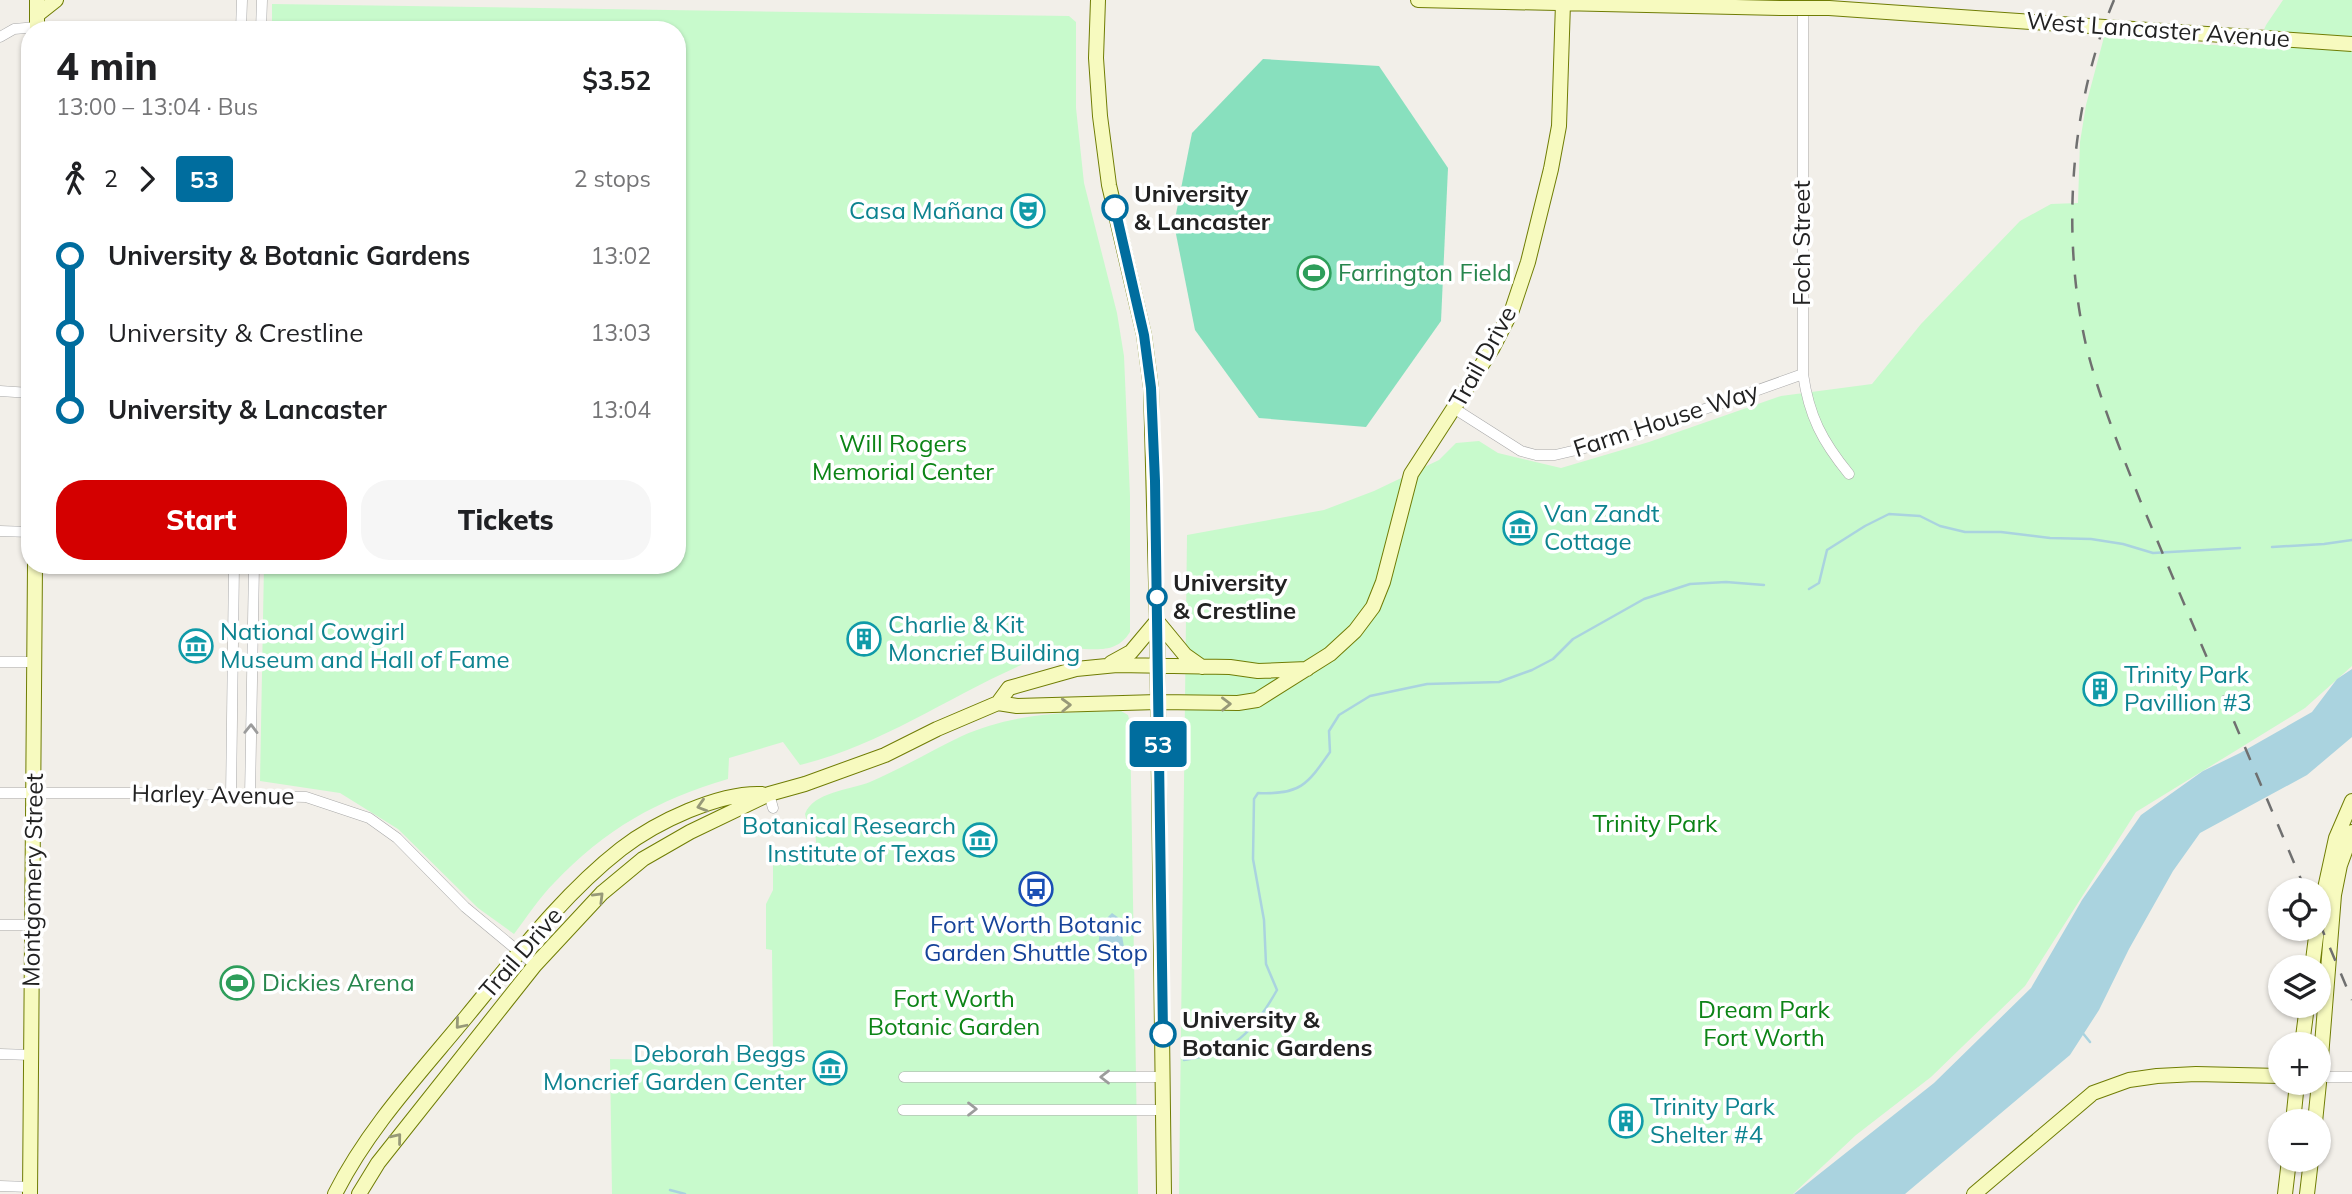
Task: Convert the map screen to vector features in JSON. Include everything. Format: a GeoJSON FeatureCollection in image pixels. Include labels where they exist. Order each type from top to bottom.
{"type":"FeatureCollection","features":[{"type":"Feature","properties":{"kind":"main road"},"geometry":{"type":"LineString","coordinates":[[37,18],[56,0]]}},
{"type":"Feature","properties":{"kind":"main road"},"geometry":{"type":"LineString","coordinates":[[1098,0],[1096,58],[1100,116],[1110,185],[1144,335],[1151,388],[1157,621],[1164,1194]]}},
{"type":"Feature","properties":{"kind":"main road","name":"West Lancaster Avenue"},"geometry":{"type":"LineString","coordinates":[[1418,0],[1563,1],[1855,10],[2352,44]]}},
{"type":"Feature","properties":{"kind":"main road","name":"Trail Drive"},"geometry":{"type":"LineString","coordinates":[[998,703],[1017,706],[1157,702],[1238,704],[1257,700],[1307,669],[1330,654],[1355,631],[1373,607],[1383,582],[1411,474],[1492,349],[1512,310],[1528,262],[1559,126],[1563,1]]}},
{"type":"Feature","properties":{"kind":"main road","name":"Montgomery Street"},"geometry":{"type":"LineString","coordinates":[[30,1190],[35,574]]}},
{"type":"Feature","properties":{"kind":"main road"},"geometry":{"type":"LineString","coordinates":[[1106,665],[1130,652],[1157,621]]}},
{"type":"Feature","properties":{"kind":"main road"},"geometry":{"type":"LineString","coordinates":[[1157,621],[1185,654],[1203,667]]}},
{"type":"Feature","properties":{"kind":"main road","name":"Trail Drive"},"geometry":{"type":"LineString","coordinates":[[359,1194],[378,1163],[535,965],[602,893],[643,859],[690,832],[805,785],[865,764],[998,703],[1009,688],[1076,668],[1106,665],[1281,671],[1307,669]]}},
{"type":"Feature","properties":{"kind":"main road","name":"Trail Drive"},"geometry":{"type":"LineString","coordinates":[[335,1194],[360,1149],[520,953],[582,882],[647,831],[692,809],[757,793],[771,801]]}},
{"type":"Feature","properties":{"kind":"main road"},"geometry":{"type":"LineString","coordinates":[[2327,878],[2336,838],[2352,801]]}},
{"type":"Feature","properties":{"kind":"main road"},"geometry":{"type":"LineString","coordinates":[[2323,1032],[2334,895],[2340,865],[2352,832]]}},
{"type":"Feature","properties":{"kind":"main road"},"geometry":{"type":"LineString","coordinates":[[1974,1194],[2092,1093],[2129,1080],[2157,1076],[2268,1076]]}},
{"type":"Feature","properties":{"kind":"main road"},"geometry":{"type":"LineString","coordinates":[[2285,1194],[2288,1172]]}},
{"type":"Feature","properties":{"kind":"main road"},"geometry":{"type":"LineString","coordinates":[[2307,1194],[2310,1172]]}},
{"type":"Feature","properties":{"kind":"street"},"geometry":{"type":"LineString","coordinates":[[241,21],[242,0]]}},
{"type":"Feature","properties":{"kind":"street"},"geometry":{"type":"LineString","coordinates":[[261,21],[262,0]]}},
{"type":"Feature","properties":{"kind":"street","name":"Foch Street"},"geometry":{"type":"LineString","coordinates":[[1803,0],[1803,374],[1810,409],[1820,435],[1849,474]]}},
{"type":"Feature","properties":{"kind":"street"},"geometry":{"type":"LineString","coordinates":[[0,37],[21,26]]}},
{"type":"Feature","properties":{"kind":"street","name":"Farm House Way"},"geometry":{"type":"LineString","coordinates":[[1455,409],[1521,451],[1536,455],[1555,455],[1615,441],[1803,374]]}},
{"type":"Feature","properties":{"kind":"street"},"geometry":{"type":"LineString","coordinates":[[0,391],[21,392]]}},
{"type":"Feature","properties":{"kind":"street"},"geometry":{"type":"LineString","coordinates":[[0,531],[21,532]]}},
{"type":"Feature","properties":{"kind":"street"},"geometry":{"type":"LineString","coordinates":[[231,797],[234,574]]}},
{"type":"Feature","properties":{"kind":"street"},"geometry":{"type":"LineString","coordinates":[[250,797],[254,574]]}},
{"type":"Feature","properties":{"kind":"street"},"geometry":{"type":"LineString","coordinates":[[0,662],[34,662]]}},
{"type":"Feature","properties":{"kind":"street","name":"Harley Avenue"},"geometry":{"type":"LineString","coordinates":[[0,793],[306,797],[369,818],[397,838],[465,907],[535,965]]}},
{"type":"Feature","properties":{"kind":"street"},"geometry":{"type":"LineString","coordinates":[[0,925],[32,925]]}},
{"type":"Feature","properties":{"kind":"street"},"geometry":{"type":"LineString","coordinates":[[0,1054],[31,1055]]}},
{"type":"Feature","properties":{"kind":"street"},"geometry":{"type":"LineString","coordinates":[[904,1077],[1164,1077]]}},
{"type":"Feature","properties":{"kind":"street"},"geometry":{"type":"LineString","coordinates":[[2331,1077],[2352,1077]]}},
{"type":"Feature","properties":{"kind":"street"},"geometry":{"type":"LineString","coordinates":[[903,1110],[1164,1110]]}},
{"type":"Feature","properties":{"kind":"street"},"geometry":{"type":"LineString","coordinates":[[0,1186],[30,1190]]}},
{"type":"Feature","properties":{"kind":"green space","name":"Trinity Park"},"geometry":{"type":"Polygon","coordinates":[[[2283,0],[2352,0],[2352,666],[2305,708],[2136,812],[2025,986],[1931,1077],[1856,1135],[1793,1194],[1179,1194],[1187,535],[1324,510],[1374,491],[1439,460],[1456,443],[1479,441],[1498,453],[1561,468],[1649,442],[1781,396],[1872,384],[1921,324],[2020,221],[2051,204],[2078,203],[2080,142],[2086,105],[2104,37],[2256,48],[2266,25],[2283,0]]]}},
{"type":"Feature","properties":{"kind":"green space","name":"Will Rogers Memorial Center"},"geometry":{"type":"Polygon","coordinates":[[[272,4],[1069,16],[1076,22],[1076,108],[1084,183],[1117,313],[1124,356],[1130,496],[1130,632],[1124,640],[1109,648],[1055,651],[1012,669],[893,730],[832,756],[800,765],[783,742],[729,758],[728,779],[655,807],[593,847],[538,901],[514,934],[478,908],[398,829],[340,793],[260,781],[264,574],[686,574],[686,21],[272,21],[272,4]]]}},
{"type":"Feature","properties":{"kind":"green space","name":"Farrington Field"},"geometry":{"type":"Polygon","coordinates":[[[1263,59],[1379,66],[1448,168],[1441,321],[1366,427],[1259,418],[1195,330],[1174,224],[1192,133],[1263,59]]]}},
{"type":"Feature","properties":{"kind":"green space","name":"Fort Worth Botanic Garden"},"geometry":{"type":"Polygon","coordinates":[[[1121,711],[1128,715],[1130,723],[1138,1194],[612,1194],[610,1059],[773,1062],[772,950],[766,949],[766,904],[773,890],[773,860],[796,864],[810,857],[814,851],[815,834],[805,814],[809,807],[824,796],[870,782],[981,728],[1040,715],[1121,711]]]}},
{"type":"Feature","properties":{"kind":"water"},"geometry":{"type":"Polygon","coordinates":[[[2352,669],[2352,737],[2307,775],[2200,833],[2173,871],[2129,949],[2099,1010],[2070,1055],[1905,1194],[1794,1194],[1934,1083],[2031,988],[2082,900],[2141,815],[2203,771],[2312,712],[2337,679],[2352,669]]]}},
{"type":"Feature","properties":{"kind":"water"},"geometry":{"type":"Polygon","coordinates":[[[1112,913],[1119,918],[1124,947],[1116,953],[1100,955],[1100,932],[1112,913]]]}},
{"type":"Feature","properties":{"kind":"waterway"},"geometry":{"type":"LineString","coordinates":[[1809,589],[1819,583],[1827,550],[1889,514],[1920,516],[1940,526],[1965,532],[2091,539],[2123,544],[2153,553],[2240,548]]}},
{"type":"Feature","properties":{"kind":"waterway"},"geometry":{"type":"LineString","coordinates":[[2272,547],[2352,540]]}},
{"type":"Feature","properties":{"kind":"waterway"},"geometry":{"type":"LineString","coordinates":[[1184,1060],[1216,1052],[1240,1038],[1260,1017],[1277,990],[1266,964],[1264,920],[1253,859],[1254,799],[1258,793],[1293,790],[1308,780],[1330,752],[1329,731],[1339,715],[1370,696],[1427,684],[1499,682],[1532,670],[1553,659],[1573,639],[1644,599],[1690,584],[1726,582],[1764,585]]}},
{"type":"Feature","properties":{"kind":"waterway"},"geometry":{"type":"LineString","coordinates":[[2081,1031],[2090,1042]]}},
{"type":"Feature","properties":{"kind":"waterway"},"geometry":{"type":"LineString","coordinates":[[670,1190],[685,1194]]}},
{"type":"Feature","properties":{"kind":"railway"},"geometry":{"type":"LineString","coordinates":[[2114,0],[2099,40],[2088,82],[2074,170],[2074,259],[2078,303],[2086,345],[2104,404],[2140,500],[2300,878]]}},
{"type":"Feature","properties":{"kind":"railway"},"geometry":{"type":"LineString","coordinates":[[2327,941],[2352,1000]]}},
{"type":"Feature","properties":{"kind":"bus line","name":"53"},"geometry":{"type":"LineString","coordinates":[[1115,208],[1144,335],[1151,388],[1155,481],[1163,1034]]}},
{"type":"Feature","properties":{"kind":"place","name":"University & Lancaster"},"geometry":{"type":"Point","coordinates":[1115,208]}},
{"type":"Feature","properties":{"kind":"place","name":"Casa Mañana"},"geometry":{"type":"Point","coordinates":[1028,211]}},
{"type":"Feature","properties":{"kind":"place","name":"Farrington Field"},"geometry":{"type":"Point","coordinates":[1314,273]}},
{"type":"Feature","properties":{"kind":"place","name":"Van Zandt Cottage"},"geometry":{"type":"Point","coordinates":[1520,528]}},
{"type":"Feature","properties":{"kind":"place","name":"University & Crestline"},"geometry":{"type":"Point","coordinates":[1157,597]}},
{"type":"Feature","properties":{"kind":"place","name":"Charlie & Kit Moncrief Building"},"geometry":{"type":"Point","coordinates":[864,639]}},
{"type":"Feature","properties":{"kind":"place","name":"National Cowgirl Museum and Hall of Fame"},"geometry":{"type":"Point","coordinates":[196,646]}},
{"type":"Feature","properties":{"kind":"place","name":"Trinity Park Pavillion #3"},"geometry":{"type":"Point","coordinates":[2100,689]}},
{"type":"Feature","properties":{"kind":"place","name":"Botanical Research Institute of Texas"},"geometry":{"type":"Point","coordinates":[980,840]}},
{"type":"Feature","properties":{"kind":"place","name":"Fort Worth Botanic Garden Shuttle Stop"},"geometry":{"type":"Point","coordinates":[1036,889]}},
{"type":"Feature","properties":{"kind":"place","name":"Dickies Arena"},"geometry":{"type":"Point","coordinates":[237,983]}},
{"type":"Feature","properties":{"kind":"place","name":"University & Botanic Gardens"},"geometry":{"type":"Point","coordinates":[1163,1034]}},
{"type":"Feature","properties":{"kind":"place","name":"Deborah Beggs Moncrief Garden Center"},"geometry":{"type":"Point","coordinates":[830,1068]}},
{"type":"Feature","properties":{"kind":"place","name":"Trinity Park Shelter #4"},"geometry":{"type":"Point","coordinates":[1626,1121]}},
{"type":"Feature","properties":{"kind":"park label","name":"Dream Park Fort Worth"},"geometry":{"type":"Point","coordinates":[1764,1024]}}]}
